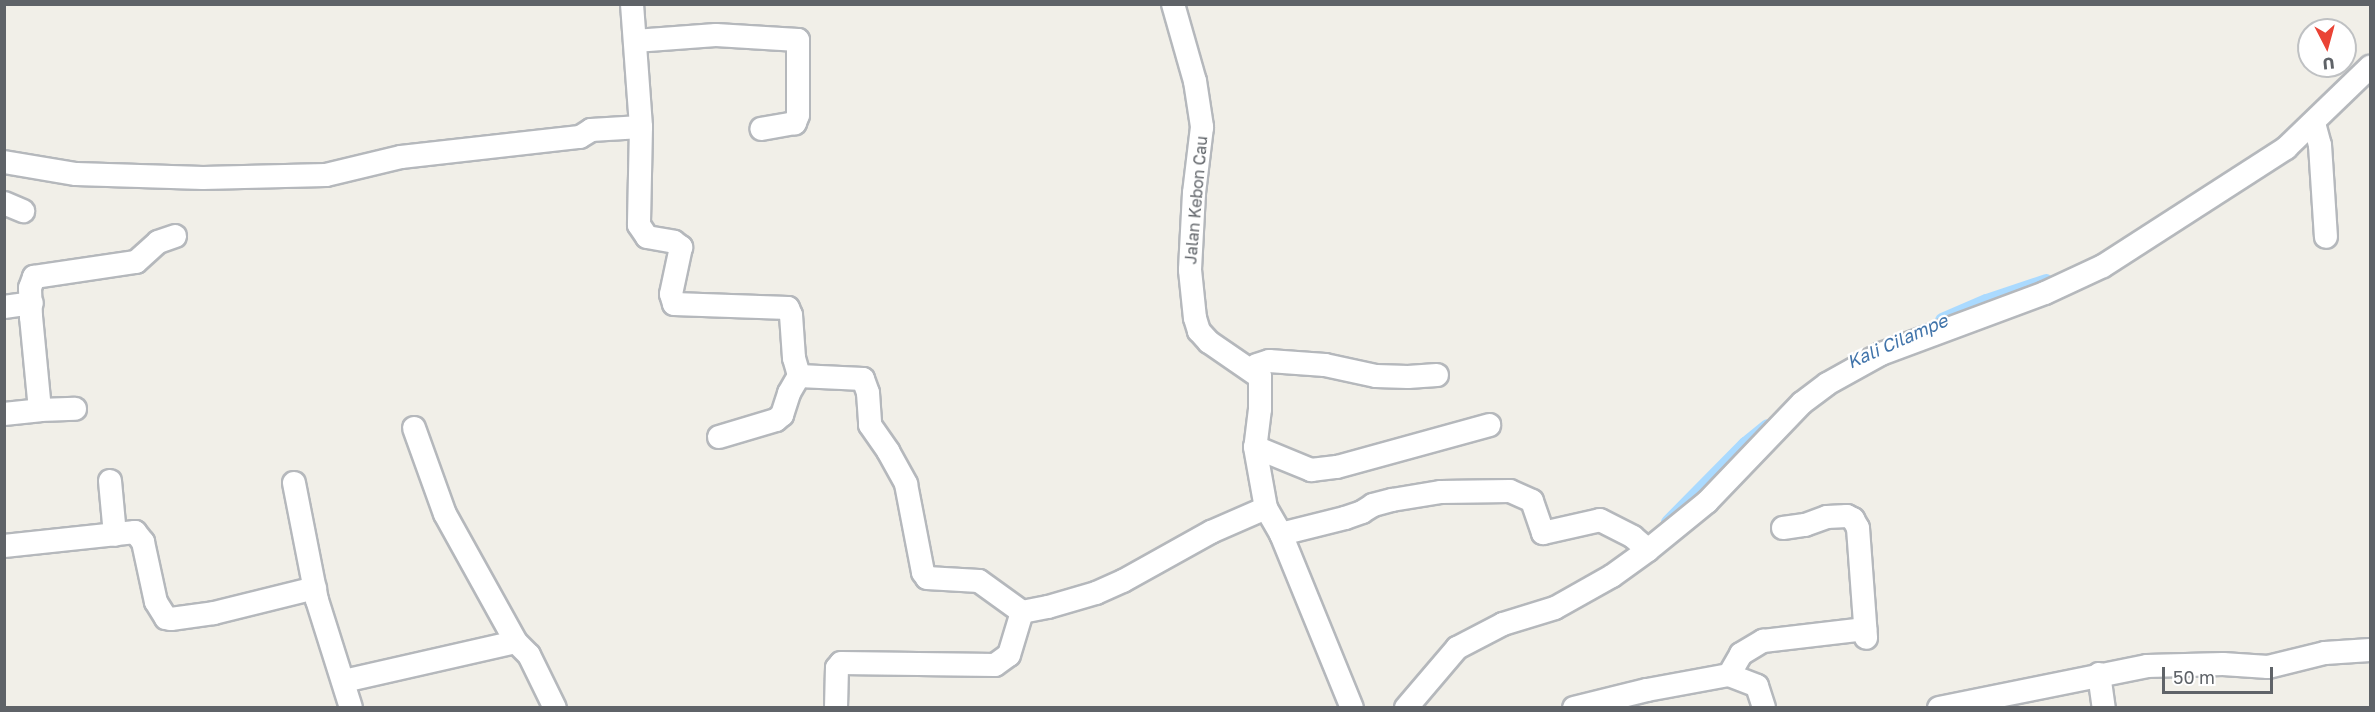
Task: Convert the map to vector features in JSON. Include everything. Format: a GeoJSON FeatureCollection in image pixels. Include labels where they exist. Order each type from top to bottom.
{"type":"FeatureCollection","features":[{"type":"Feature","properties":{"kind":"street"},"geometry":{"type":"LineString","coordinates":[[632,4],[641,127],[639,225],[641,232],[647,237],[674,242],[681,247],[671,294],[674,304],[686,307],[788,308],[791,315],[794,358],[799,376],[789,393],[782,415],[776,420],[719,437]]}},
{"type":"Feature","properties":{"kind":"street","name":"Jalan Kebon Cau"},"geometry":{"type":"LineString","coordinates":[[1173,4],[1195,81],[1202,127],[1194,193],[1190,270],[1194,318],[1199,331],[1209,342],[1260,377]]}},
{"type":"Feature","properties":{"kind":"street"},"geometry":{"type":"LineString","coordinates":[[635,40],[716,36],[798,40],[798,115],[795,123],[762,129]]}},
{"type":"Feature","properties":{"kind":"street"},"geometry":{"type":"LineString","coordinates":[[1406,708],[1457,648],[1503,624],[1540,614],[1565,603],[1612,576],[1642,545],[1733,478],[1803,403],[1852,368],[1903,345],[2045,293],[2103,266],[2286,148],[2370,67]]}},
{"type":"Feature","properties":{"kind":"street"},"geometry":{"type":"LineString","coordinates":[[2314,123],[2320,145],[2326,237]]}},
{"type":"Feature","properties":{"kind":"street"},"geometry":{"type":"LineString","coordinates":[[4,162],[76,174],[203,178],[326,175],[401,157],[580,137],[591,130],[641,127]]}},
{"type":"Feature","properties":{"kind":"street"},"geometry":{"type":"LineString","coordinates":[[40,410],[31,284],[35,276],[136,262],[158,242],[175,236]]}},
{"type":"Feature","properties":{"kind":"street"},"geometry":{"type":"LineString","coordinates":[[4,307],[32,303]]}},
{"type":"Feature","properties":{"kind":"street"},"geometry":{"type":"LineString","coordinates":[[1352,708],[1281,534],[1266,508],[1256,447],[1260,409],[1260,377],[1257,365],[1269,360],[1325,365],[1376,376],[1437,375]]}},
{"type":"Feature","properties":{"kind":"street"},"geometry":{"type":"LineString","coordinates":[[799,376],[863,379],[868,393],[870,425],[888,451],[906,484],[924,575],[940,580],[979,581],[1022,612]]}},
{"type":"Feature","properties":{"kind":"street"},"geometry":{"type":"LineString","coordinates":[[4,414],[75,409]]}},
{"type":"Feature","properties":{"kind":"street"},"geometry":{"type":"LineString","coordinates":[[1256,447],[1311,470],[1337,467],[1489,425]]}},
{"type":"Feature","properties":{"kind":"street"},"geometry":{"type":"LineString","coordinates":[[414,428],[446,514],[516,642],[529,655],[555,708]]}},
{"type":"Feature","properties":{"kind":"street"},"geometry":{"type":"LineString","coordinates":[[110,481],[116,535]]}},
{"type":"Feature","properties":{"kind":"street"},"geometry":{"type":"LineString","coordinates":[[294,483],[315,588],[351,708]]}},
{"type":"Feature","properties":{"kind":"street"},"geometry":{"type":"LineString","coordinates":[[1281,534],[1345,518],[1373,505],[1392,500],[1441,492],[1495,490],[1510,491],[1532,501],[1543,532],[1600,520],[1642,545]]}},
{"type":"Feature","properties":{"kind":"street"},"geometry":{"type":"LineString","coordinates":[[1022,612],[1096,593],[1211,532],[1266,508]]}},
{"type":"Feature","properties":{"kind":"street"},"geometry":{"type":"LineString","coordinates":[[1729,675],[1740,654],[1763,640],[1865,634],[1858,528],[1852,519],[1847,516],[1827,517],[1805,525],[1783,528]]}},
{"type":"Feature","properties":{"kind":"street"},"geometry":{"type":"LineString","coordinates":[[4,546],[116,535],[128,531],[141,536],[156,602],[166,618],[171,619],[214,613],[315,588]]}},
{"type":"Feature","properties":{"kind":"street"},"geometry":{"type":"LineString","coordinates":[[836,708],[837,668],[841,663],[995,665],[1009,655],[1022,612]]}},
{"type":"Feature","properties":{"kind":"street"},"geometry":{"type":"LineString","coordinates":[[344,681],[516,642]]}},
{"type":"Feature","properties":{"kind":"street"},"geometry":{"type":"LineString","coordinates":[[1939,708],[2147,666],[2186,664],[2268,667],[2325,653],[2370,650]]}},
{"type":"Feature","properties":{"kind":"street"},"geometry":{"type":"LineString","coordinates":[[2099,674],[2104,708]]}},
{"type":"Feature","properties":{"kind":"street"},"geometry":{"type":"LineString","coordinates":[[1574,708],[1647,690],[1729,675],[1757,686],[1764,708]]}},
{"type":"Feature","properties":{"kind":"waterway","name":"Kali Cilampe"},"geometry":{"type":"LineString","coordinates":[[1942,320],[1986,301],[2046,281]]}},
{"type":"Feature","properties":{"kind":"waterway","name":"Kali Cilampe"},"geometry":{"type":"LineString","coordinates":[[1668,522],[1745,444],[1767,426]]}}]}
